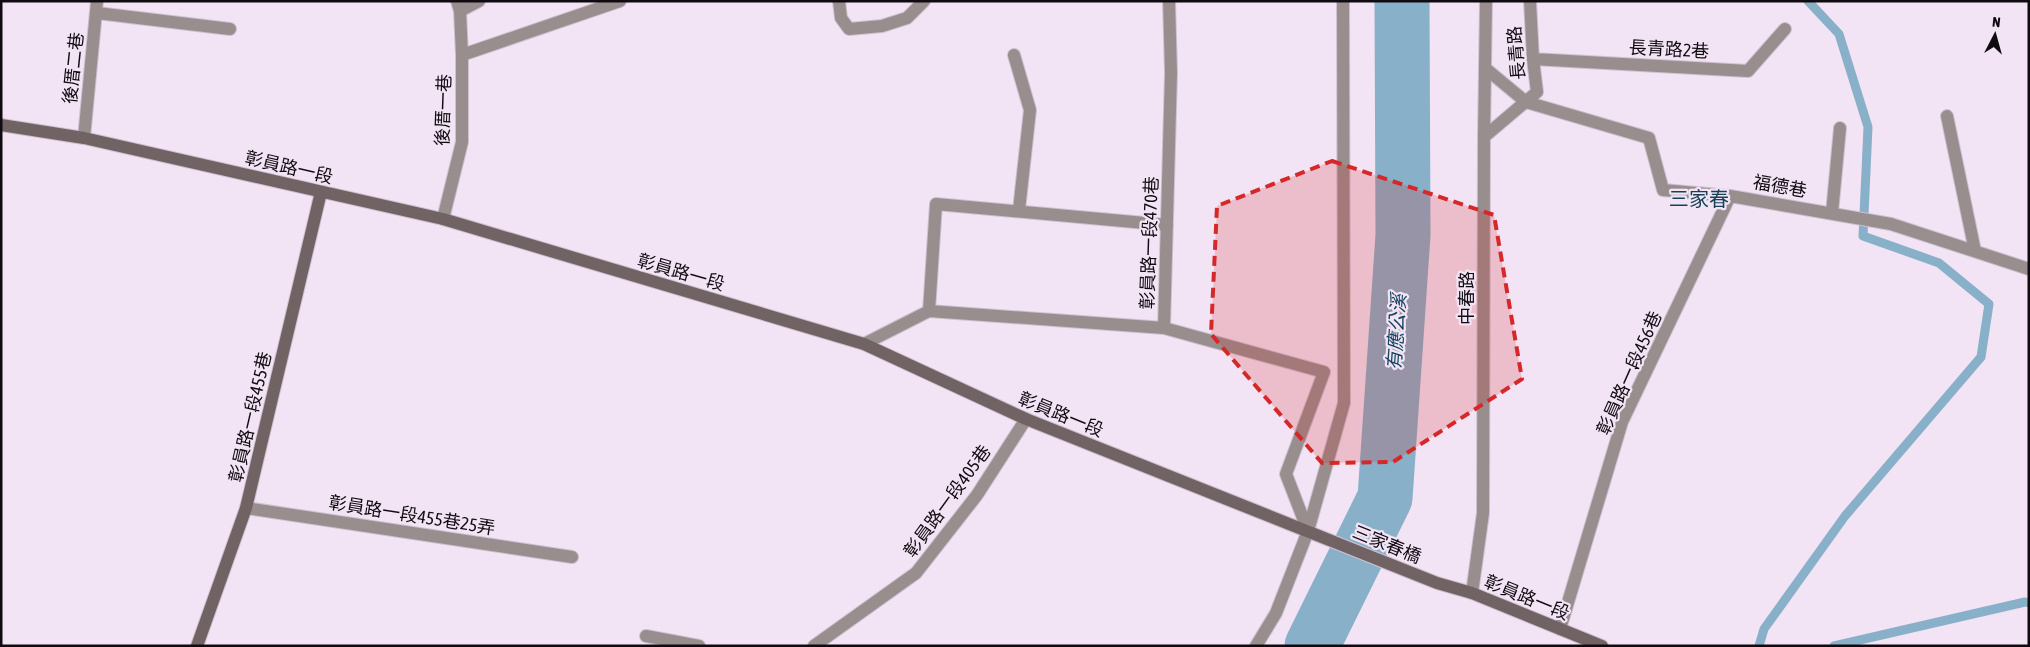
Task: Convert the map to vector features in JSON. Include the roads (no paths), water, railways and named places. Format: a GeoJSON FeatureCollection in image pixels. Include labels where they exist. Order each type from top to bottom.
{"type":"FeatureCollection","features":[{"type":"Feature","properties":{"kind":"main road","name":"彰員路一段"},"geometry":{"type":"LineString","coordinates":[[1,125],[84,138],[443,219],[864,344],[1026,419],[1324,537]]}},
{"type":"Feature","properties":{"kind":"main road","name":"彰員路一段455巷"},"geometry":{"type":"LineString","coordinates":[[197,646],[246,508],[322,192]]}},
{"type":"Feature","properties":{"kind":"main road","name":"三家春橋"},"geometry":{"type":"LineString","coordinates":[[1324,537],[1437,583]]}},
{"type":"Feature","properties":{"kind":"main road","name":"彰員路一段"},"geometry":{"type":"LineString","coordinates":[[1437,583],[1472,593],[1602,646]]}},
{"type":"Feature","properties":{"kind":"street"},"geometry":{"type":"LineString","coordinates":[[459,6],[479,1]]}},
{"type":"Feature","properties":{"kind":"street"},"geometry":{"type":"LineString","coordinates":[[462,55],[620,1]]}},
{"type":"Feature","properties":{"kind":"street"},"geometry":{"type":"LineString","coordinates":[[840,1],[841,18],[849,29],[882,26],[907,18],[924,1]]}},
{"type":"Feature","properties":{"kind":"street","name":"彰員路一段470巷"},"geometry":{"type":"LineString","coordinates":[[929,311],[1164,328],[1171,73],[1169,1]]}},
{"type":"Feature","properties":{"kind":"street"},"geometry":{"type":"LineString","coordinates":[[1256,646],[1276,613],[1308,531],[1344,403],[1342,1]]}},
{"type":"Feature","properties":{"kind":"street","name":"中春路"},"geometry":{"type":"LineString","coordinates":[[1472,593],[1484,513],[1486,1]]}},
{"type":"Feature","properties":{"kind":"street","name":"長青路"},"geometry":{"type":"LineString","coordinates":[[1484,137],[1537,92],[1530,1]]}},
{"type":"Feature","properties":{"kind":"street","name":"後厝一巷"},"geometry":{"type":"LineString","coordinates":[[443,219],[462,142],[462,55],[459,6]]}},
{"type":"Feature","properties":{"kind":"street"},"geometry":{"type":"LineString","coordinates":[[97,7],[230,29]]}},
{"type":"Feature","properties":{"kind":"street","name":"後厝二巷"},"geometry":{"type":"LineString","coordinates":[[84,138],[97,7]]}},
{"type":"Feature","properties":{"kind":"street","name":"長青路2巷"},"geometry":{"type":"LineString","coordinates":[[1533,59],[1748,71],[1785,30]]}},
{"type":"Feature","properties":{"kind":"street"},"geometry":{"type":"LineString","coordinates":[[1014,55],[1030,110],[1019,210]]}},
{"type":"Feature","properties":{"kind":"street","name":"福德巷"},"geometry":{"type":"LineString","coordinates":[[1485,68],[1526,102],[1649,138],[1663,190],[1730,196],[1891,224],[2029,269]]}},
{"type":"Feature","properties":{"kind":"street"},"geometry":{"type":"LineString","coordinates":[[1947,116],[1975,251]]}},
{"type":"Feature","properties":{"kind":"street"},"geometry":{"type":"LineString","coordinates":[[1832,213],[1840,128]]}},
{"type":"Feature","properties":{"kind":"street","name":"彰員路一段456巷"},"geometry":{"type":"LineString","coordinates":[[1560,629],[1622,422],[1730,196]]}},
{"type":"Feature","properties":{"kind":"street"},"geometry":{"type":"LineString","coordinates":[[864,344],[929,311],[936,204],[1019,210],[1166,225]]}},
{"type":"Feature","properties":{"kind":"street"},"geometry":{"type":"LineString","coordinates":[[1164,328],[1324,372],[1286,474],[1308,531]]}},
{"type":"Feature","properties":{"kind":"street","name":"彰員路一段405巷"},"geometry":{"type":"LineString","coordinates":[[814,646],[916,573],[977,495],[1026,419]]}},
{"type":"Feature","properties":{"kind":"street","name":"彰員路一段455巷25弄"},"geometry":{"type":"LineString","coordinates":[[246,508],[572,557]]}},
{"type":"Feature","properties":{"kind":"street"},"geometry":{"type":"LineString","coordinates":[[646,636],[699,646]]}},
{"type":"Feature","properties":{"kind":"waterway","name":"有應公溪"},"geometry":{"type":"LineString","coordinates":[[1312,646],[1385,498],[1403,235],[1402,1]]}},
{"type":"Feature","properties":{"kind":"waterway"},"geometry":{"type":"LineString","coordinates":[[1759,646],[1764,629],[1845,516],[1981,357],[1989,304],[1939,263],[1863,236],[1868,127],[1839,34],[1808,1]]}},
{"type":"Feature","properties":{"kind":"waterway"},"geometry":{"type":"LineString","coordinates":[[1834,646],[2025,602],[2029,603]]}},
{"type":"Feature","properties":{"kind":"district","name":"三家春"},"geometry":{"type":"Point","coordinates":[1699,198]}}]}
